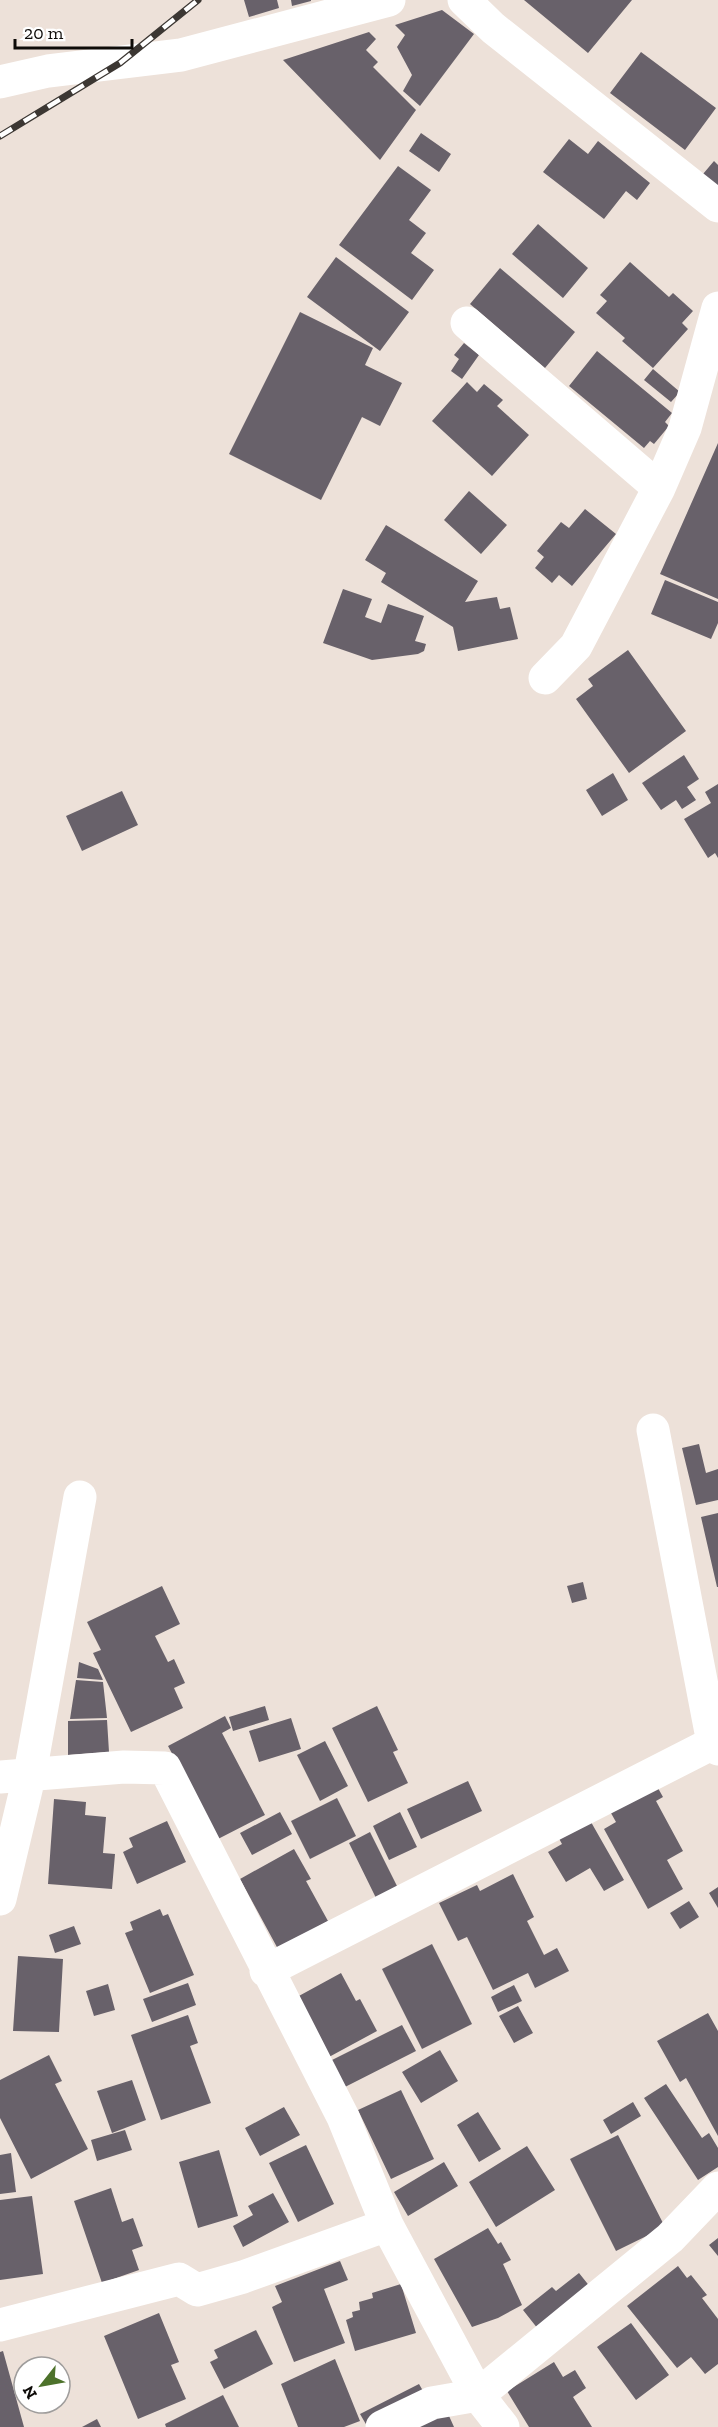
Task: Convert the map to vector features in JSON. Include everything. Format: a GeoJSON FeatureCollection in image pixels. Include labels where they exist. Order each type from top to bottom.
{"type":"FeatureCollection","features":[{"type":"Feature","properties":{"kind":"street"},"geometry":{"type":"LineString","coordinates":[[0,82],[48,71],[181,55],[388,0]]}},
{"type":"Feature","properties":{"kind":"street"},"geometry":{"type":"LineString","coordinates":[[464,0],[493,28],[718,206]]}},
{"type":"Feature","properties":{"kind":"street"},"geometry":{"type":"LineString","coordinates":[[545,678],[576,646],[659,488],[685,428],[718,308]]}},
{"type":"Feature","properties":{"kind":"street"},"geometry":{"type":"LineString","coordinates":[[467,323],[659,488]]}},
{"type":"Feature","properties":{"kind":"street"},"geometry":{"type":"LineString","coordinates":[[266,1971],[716,1746],[653,1430]]}},
{"type":"Feature","properties":{"kind":"street"},"geometry":{"type":"LineString","coordinates":[[0,1899],[15,1775],[80,1497]]}},
{"type":"Feature","properties":{"kind":"street"},"geometry":{"type":"LineString","coordinates":[[15,1775],[124,1767],[165,1768],[234,1899],[266,1971],[342,2116],[387,2225],[478,2394],[502,2427]]}},
{"type":"Feature","properties":{"kind":"street"},"geometry":{"type":"LineString","coordinates":[[382,2427],[432,2403],[478,2394],[669,2238],[718,2188]]}},
{"type":"Feature","properties":{"kind":"street"},"geometry":{"type":"LineString","coordinates":[[0,2325],[179,2279],[197,2290],[243,2277],[387,2225]]}},
{"type":"Feature","properties":{"kind":"building"},"geometry":{"type":"Polygon","coordinates":[[[244,0],[277,0],[279,8],[249,17],[244,0]]]}},
{"type":"Feature","properties":{"kind":"building"},"geometry":{"type":"Polygon","coordinates":[[[291,0],[311,0],[311,1],[292,6],[291,0]]]}},
{"type":"Feature","properties":{"kind":"building"},"geometry":{"type":"Polygon","coordinates":[[[524,0],[632,0],[588,53],[524,0]]]}},
{"type":"Feature","properties":{"kind":"building"},"geometry":{"type":"Polygon","coordinates":[[[442,10],[474,34],[420,106],[403,91],[412,75],[397,47],[405,35],[395,25],[442,10]]]}},
{"type":"Feature","properties":{"kind":"building"},"geometry":{"type":"Polygon","coordinates":[[[369,32],[376,39],[366,50],[378,62],[373,67],[416,110],[380,160],[283,60],[369,32]]]}},
{"type":"Feature","properties":{"kind":"building"},"geometry":{"type":"Polygon","coordinates":[[[641,52],[716,108],[685,150],[610,93],[641,52]]]}},
{"type":"Feature","properties":{"kind":"building"},"geometry":{"type":"Polygon","coordinates":[[[421,133],[451,154],[439,172],[409,151],[421,133]]]}},
{"type":"Feature","properties":{"kind":"building"},"geometry":{"type":"Polygon","coordinates":[[[569,139],[588,154],[598,141],[650,183],[637,200],[626,191],[604,219],[543,172],[569,139]]]}},
{"type":"Feature","properties":{"kind":"building"},"geometry":{"type":"Polygon","coordinates":[[[714,161],[718,165],[718,187],[703,174],[714,161]]]}},
{"type":"Feature","properties":{"kind":"building"},"geometry":{"type":"Polygon","coordinates":[[[398,166],[431,190],[409,220],[426,233],[411,253],[434,270],[412,300],[339,245],[398,166]]]}},
{"type":"Feature","properties":{"kind":"building"},"geometry":{"type":"Polygon","coordinates":[[[538,224],[588,268],[563,298],[512,254],[538,224]]]}},
{"type":"Feature","properties":{"kind":"building"},"geometry":{"type":"Polygon","coordinates":[[[336,257],[409,312],[380,351],[307,297],[336,257]]]}},
{"type":"Feature","properties":{"kind":"building"},"geometry":{"type":"Polygon","coordinates":[[[630,262],[669,297],[673,293],[693,311],[682,323],[688,329],[653,368],[622,341],[625,338],[596,313],[607,301],[600,295],[630,262]]]}},
{"type":"Feature","properties":{"kind":"building"},"geometry":{"type":"Polygon","coordinates":[[[500,268],[575,332],[545,368],[470,304],[500,268]]]}},
{"type":"Feature","properties":{"kind":"building"},"geometry":{"type":"Polygon","coordinates":[[[300,312],[373,348],[365,365],[402,383],[380,426],[362,417],[321,500],[229,454],[300,312]]]}},
{"type":"Feature","properties":{"kind":"building"},"geometry":{"type":"Polygon","coordinates":[[[464,343],[479,355],[462,379],[451,371],[459,359],[454,355],[464,343]]]}},
{"type":"Feature","properties":{"kind":"building"},"geometry":{"type":"Polygon","coordinates":[[[597,351],[672,413],[665,422],[669,426],[654,444],[650,441],[644,448],[569,386],[597,351]]]}},
{"type":"Feature","properties":{"kind":"building"},"geometry":{"type":"Polygon","coordinates":[[[653,369],[680,392],[671,402],[644,380],[653,369]]]}},
{"type":"Feature","properties":{"kind":"building"},"geometry":{"type":"Polygon","coordinates":[[[467,382],[477,392],[484,384],[503,400],[497,406],[529,435],[492,476],[432,421],[467,382]]]}},
{"type":"Feature","properties":{"kind":"building"},"geometry":{"type":"Polygon","coordinates":[[[718,443],[718,599],[660,574],[718,443]]]}},
{"type":"Feature","properties":{"kind":"building"},"geometry":{"type":"Polygon","coordinates":[[[469,491],[507,525],[481,554],[444,520],[469,491]]]}},
{"type":"Feature","properties":{"kind":"building"},"geometry":{"type":"Polygon","coordinates":[[[585,509],[616,534],[572,586],[559,575],[552,583],[535,568],[544,557],[537,551],[561,522],[569,528],[585,509]]]}},
{"type":"Feature","properties":{"kind":"building"},"geometry":{"type":"Polygon","coordinates":[[[386,525],[478,581],[465,602],[497,597],[500,609],[510,607],[518,639],[458,651],[453,627],[381,582],[386,573],[365,560],[386,525]]]}},
{"type":"Feature","properties":{"kind":"building"},"geometry":{"type":"Polygon","coordinates":[[[665,580],[718,602],[718,623],[711,639],[651,614],[665,580]]]}},
{"type":"Feature","properties":{"kind":"building"},"geometry":{"type":"Polygon","coordinates":[[[343,589],[372,599],[365,617],[381,623],[388,604],[424,616],[415,641],[426,644],[424,651],[418,654],[372,660],[323,643],[343,589]]]}},
{"type":"Feature","properties":{"kind":"building"},"geometry":{"type":"Polygon","coordinates":[[[628,650],[686,731],[629,773],[576,699],[593,686],[588,679],[628,650]]]}},
{"type":"Feature","properties":{"kind":"building"},"geometry":{"type":"Polygon","coordinates":[[[684,755],[699,779],[687,787],[696,800],[682,809],[676,800],[661,810],[642,783],[684,755]]]}},
{"type":"Feature","properties":{"kind":"building"},"geometry":{"type":"Polygon","coordinates":[[[613,773],[628,800],[602,816],[586,790],[613,773]]]}},
{"type":"Feature","properties":{"kind":"building"},"geometry":{"type":"Polygon","coordinates":[[[718,784],[718,858],[715,853],[708,858],[684,819],[711,803],[705,792],[718,784]]]}},
{"type":"Feature","properties":{"kind":"building"},"geometry":{"type":"Polygon","coordinates":[[[122,791],[138,825],[82,851],[66,816],[122,791]]]}},
{"type":"Feature","properties":{"kind":"building"},"geometry":{"type":"Polygon","coordinates":[[[699,1444],[706,1473],[718,1469],[718,1500],[696,1505],[682,1448],[699,1444]]]}},
{"type":"Feature","properties":{"kind":"building"},"geometry":{"type":"Polygon","coordinates":[[[718,1513],[718,1587],[717,1587],[701,1517],[718,1513]]]}},
{"type":"Feature","properties":{"kind":"building"},"geometry":{"type":"Polygon","coordinates":[[[583,1582],[587,1599],[572,1603],[567,1586],[583,1582]]]}},
{"type":"Feature","properties":{"kind":"building"},"geometry":{"type":"Polygon","coordinates":[[[162,1586],[180,1624],[155,1636],[168,1662],[174,1659],[185,1683],[174,1688],[183,1708],[131,1732],[93,1653],[101,1650],[87,1622],[162,1586]]]}},
{"type":"Feature","properties":{"kind":"building"},"geometry":{"type":"Polygon","coordinates":[[[79,1662],[98,1669],[103,1680],[77,1678],[79,1662]]]}},
{"type":"Feature","properties":{"kind":"building"},"geometry":{"type":"Polygon","coordinates":[[[76,1680],[103,1682],[107,1718],[70,1719],[76,1680]]]}},
{"type":"Feature","properties":{"kind":"building"},"geometry":{"type":"Polygon","coordinates":[[[265,1706],[269,1720],[233,1731],[229,1717],[265,1706]]]}},
{"type":"Feature","properties":{"kind":"building"},"geometry":{"type":"Polygon","coordinates":[[[377,1706],[398,1750],[393,1752],[408,1783],[368,1802],[332,1728],[377,1706]]]}},
{"type":"Feature","properties":{"kind":"building"},"geometry":{"type":"Polygon","coordinates":[[[225,1716],[231,1728],[222,1733],[265,1815],[218,1839],[168,1746],[225,1716]]]}},
{"type":"Feature","properties":{"kind":"building"},"geometry":{"type":"Polygon","coordinates":[[[291,1718],[301,1749],[259,1762],[249,1731],[291,1718]]]}},
{"type":"Feature","properties":{"kind":"building"},"geometry":{"type":"Polygon","coordinates":[[[107,1720],[109,1752],[68,1755],[68,1721],[107,1720]]]}},
{"type":"Feature","properties":{"kind":"building"},"geometry":{"type":"Polygon","coordinates":[[[325,1741],[348,1786],[320,1801],[297,1755],[325,1741]]]}},
{"type":"Feature","properties":{"kind":"building"},"geometry":{"type":"Polygon","coordinates":[[[468,1781],[482,1811],[421,1839],[407,1809],[468,1781]]]}},
{"type":"Feature","properties":{"kind":"building"},"geometry":{"type":"Polygon","coordinates":[[[654,1781],[663,1797],[656,1801],[683,1851],[667,1860],[683,1889],[648,1909],[604,1829],[616,1822],[607,1806],[654,1781]]]}},
{"type":"Feature","properties":{"kind":"building"},"geometry":{"type":"Polygon","coordinates":[[[337,1798],[356,1836],[310,1859],[291,1821],[337,1798]]]}},
{"type":"Feature","properties":{"kind":"building"},"geometry":{"type":"Polygon","coordinates":[[[54,1799],[86,1802],[85,1815],[106,1817],[103,1853],[115,1854],[112,1889],[48,1884],[54,1799]]]}},
{"type":"Feature","properties":{"kind":"building"},"geometry":{"type":"Polygon","coordinates":[[[280,1812],[292,1834],[252,1855],[240,1833],[280,1812]]]}},
{"type":"Feature","properties":{"kind":"building"},"geometry":{"type":"Polygon","coordinates":[[[400,1812],[417,1847],[389,1860],[373,1826],[400,1812]]]}},
{"type":"Feature","properties":{"kind":"building"},"geometry":{"type":"Polygon","coordinates":[[[587,1815],[624,1880],[604,1891],[590,1868],[566,1882],[548,1852],[562,1844],[556,1833],[587,1815]]]}},
{"type":"Feature","properties":{"kind":"building"},"geometry":{"type":"Polygon","coordinates":[[[167,1821],[186,1862],[137,1884],[123,1852],[133,1847],[129,1838],[167,1821]]]}},
{"type":"Feature","properties":{"kind":"building"},"geometry":{"type":"Polygon","coordinates":[[[370,1832],[398,1888],[376,1898],[349,1843],[370,1832]]]}},
{"type":"Feature","properties":{"kind":"building"},"geometry":{"type":"Polygon","coordinates":[[[294,1849],[311,1879],[306,1881],[328,1921],[278,1949],[240,1879],[294,1849]]]}},
{"type":"Feature","properties":{"kind":"building"},"geometry":{"type":"Polygon","coordinates":[[[513,1874],[534,1917],[527,1921],[544,1955],[557,1948],[569,1971],[535,1988],[528,1973],[493,1990],[467,1937],[458,1941],[439,1903],[477,1885],[480,1891],[513,1874]]]}},
{"type":"Feature","properties":{"kind":"building"},"geometry":{"type":"Polygon","coordinates":[[[718,1887],[718,1908],[709,1893],[718,1887]]]}},
{"type":"Feature","properties":{"kind":"building"},"geometry":{"type":"Polygon","coordinates":[[[689,1901],[699,1917],[680,1929],[670,1913],[689,1901]]]}},
{"type":"Feature","properties":{"kind":"building"},"geometry":{"type":"Polygon","coordinates":[[[160,1909],[163,1916],[168,1914],[194,1975],[150,1993],[125,1933],[133,1930],[130,1922],[160,1909]]]}},
{"type":"Feature","properties":{"kind":"building"},"geometry":{"type":"Polygon","coordinates":[[[74,1926],[81,1944],[55,1953],[49,1935],[74,1926]]]}},
{"type":"Feature","properties":{"kind":"building"},"geometry":{"type":"Polygon","coordinates":[[[432,1944],[472,2024],[422,2049],[382,1969],[432,1944]]]}},
{"type":"Feature","properties":{"kind":"building"},"geometry":{"type":"Polygon","coordinates":[[[18,1956],[63,1959],[59,2032],[13,2031],[18,1956]]]}},
{"type":"Feature","properties":{"kind":"building"},"geometry":{"type":"Polygon","coordinates":[[[341,1973],[356,2001],[360,1999],[377,2031],[329,2057],[297,1997],[341,1973]]]}},
{"type":"Feature","properties":{"kind":"building"},"geometry":{"type":"Polygon","coordinates":[[[188,1983],[196,2005],[152,2022],[143,1999],[188,1983]]]}},
{"type":"Feature","properties":{"kind":"building"},"geometry":{"type":"Polygon","coordinates":[[[108,1984],[115,2010],[94,2016],[86,1991],[108,1984]]]}},
{"type":"Feature","properties":{"kind":"building"},"geometry":{"type":"Polygon","coordinates":[[[514,1985],[522,2001],[498,2012],[491,1997],[514,1985]]]}},
{"type":"Feature","properties":{"kind":"building"},"geometry":{"type":"Polygon","coordinates":[[[518,2006],[533,2033],[514,2043],[499,2016],[518,2006]]]}},
{"type":"Feature","properties":{"kind":"building"},"geometry":{"type":"Polygon","coordinates":[[[708,2013],[718,2031],[718,2136],[686,2078],[680,2082],[657,2041],[708,2013]]]}},
{"type":"Feature","properties":{"kind":"building"},"geometry":{"type":"Polygon","coordinates":[[[188,2015],[198,2043],[190,2046],[211,2103],[161,2120],[131,2035],[188,2015]]]}},
{"type":"Feature","properties":{"kind":"building"},"geometry":{"type":"Polygon","coordinates":[[[402,2025],[416,2051],[343,2088],[330,2061],[402,2025]]]}},
{"type":"Feature","properties":{"kind":"building"},"geometry":{"type":"Polygon","coordinates":[[[440,2050],[458,2081],[421,2103],[402,2072],[440,2050]]]}},
{"type":"Feature","properties":{"kind":"building"},"geometry":{"type":"Polygon","coordinates":[[[49,2055],[62,2081],[55,2084],[88,2149],[31,2179],[0,2118],[0,2080],[49,2055]]]}},
{"type":"Feature","properties":{"kind":"building"},"geometry":{"type":"Polygon","coordinates":[[[132,2080],[146,2120],[112,2133],[97,2091],[132,2080]]]}},
{"type":"Feature","properties":{"kind":"building"},"geometry":{"type":"Polygon","coordinates":[[[666,2084],[702,2138],[709,2133],[718,2148],[718,2167],[698,2180],[644,2098],[666,2084]]]}},
{"type":"Feature","properties":{"kind":"building"},"geometry":{"type":"Polygon","coordinates":[[[401,2090],[434,2159],[391,2179],[358,2110],[401,2090]]]}},
{"type":"Feature","properties":{"kind":"building"},"geometry":{"type":"Polygon","coordinates":[[[633,2102],[641,2116],[611,2134],[603,2120],[633,2102]]]}},
{"type":"Feature","properties":{"kind":"building"},"geometry":{"type":"Polygon","coordinates":[[[284,2107],[300,2135],[260,2156],[245,2128],[284,2107]]]}},
{"type":"Feature","properties":{"kind":"building"},"geometry":{"type":"Polygon","coordinates":[[[478,2112],[501,2149],[479,2162],[457,2125],[478,2112]]]}},
{"type":"Feature","properties":{"kind":"building"},"geometry":{"type":"Polygon","coordinates":[[[125,2130],[132,2150],[97,2161],[91,2140],[125,2130]]]}},
{"type":"Feature","properties":{"kind":"building"},"geometry":{"type":"Polygon","coordinates":[[[618,2135],[665,2227],[616,2251],[570,2159],[618,2135]]]}},
{"type":"Feature","properties":{"kind":"building"},"geometry":{"type":"Polygon","coordinates":[[[306,2145],[334,2204],[298,2222],[269,2163],[306,2145]]]}},
{"type":"Feature","properties":{"kind":"building"},"geometry":{"type":"Polygon","coordinates":[[[527,2146],[555,2190],[496,2227],[469,2182],[527,2146]]]}},
{"type":"Feature","properties":{"kind":"building"},"geometry":{"type":"Polygon","coordinates":[[[219,2150],[238,2216],[198,2228],[179,2162],[219,2150]]]}},
{"type":"Feature","properties":{"kind":"building"},"geometry":{"type":"Polygon","coordinates":[[[11,2153],[16,2192],[0,2194],[0,2155],[11,2153]]]}},
{"type":"Feature","properties":{"kind":"building"},"geometry":{"type":"Polygon","coordinates":[[[444,2162],[458,2186],[408,2216],[394,2192],[444,2162]]]}},
{"type":"Feature","properties":{"kind":"building"},"geometry":{"type":"Polygon","coordinates":[[[111,2188],[122,2222],[133,2218],[143,2246],[132,2250],[139,2270],[102,2283],[74,2201],[111,2188]]]}},
{"type":"Feature","properties":{"kind":"building"},"geometry":{"type":"Polygon","coordinates":[[[273,2193],[289,2222],[243,2247],[233,2226],[253,2215],[248,2206],[273,2193]]]}},
{"type":"Feature","properties":{"kind":"building"},"geometry":{"type":"Polygon","coordinates":[[[32,2196],[43,2274],[0,2280],[0,2200],[32,2196]]]}},
{"type":"Feature","properties":{"kind":"building"},"geometry":{"type":"Polygon","coordinates":[[[488,2228],[498,2244],[501,2242],[511,2260],[503,2264],[522,2305],[498,2318],[472,2327],[434,2259],[488,2228]]]}},
{"type":"Feature","properties":{"kind":"building"},"geometry":{"type":"Polygon","coordinates":[[[718,2238],[718,2256],[709,2245],[718,2238]]]}},
{"type":"Feature","properties":{"kind":"building"},"geometry":{"type":"Polygon","coordinates":[[[340,2261],[348,2280],[324,2289],[345,2343],[294,2362],[272,2307],[282,2302],[275,2286],[340,2261]]]}},
{"type":"Feature","properties":{"kind":"building"},"geometry":{"type":"Polygon","coordinates":[[[678,2266],[687,2278],[691,2275],[707,2295],[702,2298],[718,2319],[718,2364],[705,2374],[691,2357],[677,2368],[627,2306],[678,2266]]]}},
{"type":"Feature","properties":{"kind":"building"},"geometry":{"type":"Polygon","coordinates":[[[579,2273],[591,2288],[538,2329],[523,2310],[552,2287],[556,2291],[579,2273]]]}},
{"type":"Feature","properties":{"kind":"building"},"geometry":{"type":"Polygon","coordinates":[[[401,2284],[416,2333],[355,2351],[346,2320],[353,2317],[352,2312],[360,2310],[359,2302],[373,2298],[372,2293],[401,2284]]]}},
{"type":"Feature","properties":{"kind":"building"},"geometry":{"type":"Polygon","coordinates":[[[159,2313],[179,2362],[171,2365],[186,2399],[138,2419],[104,2336],[159,2313]]]}},
{"type":"Feature","properties":{"kind":"building"},"geometry":{"type":"Polygon","coordinates":[[[631,2323],[669,2375],[636,2400],[597,2347],[631,2323]]]}},
{"type":"Feature","properties":{"kind":"building"},"geometry":{"type":"Polygon","coordinates":[[[256,2330],[273,2364],[224,2389],[210,2362],[218,2358],[214,2350],[256,2330]]]}},
{"type":"Feature","properties":{"kind":"building"},"geometry":{"type":"Polygon","coordinates":[[[3,2351],[12,2384],[12,2415],[21,2415],[24,2427],[0,2427],[0,2352],[3,2351]]]}},
{"type":"Feature","properties":{"kind":"building"},"geometry":{"type":"Polygon","coordinates":[[[335,2359],[360,2421],[344,2427],[298,2427],[281,2384],[335,2359]]]}},
{"type":"Feature","properties":{"kind":"building"},"geometry":{"type":"Polygon","coordinates":[[[554,2362],[563,2377],[575,2370],[586,2388],[573,2397],[592,2427],[529,2427],[507,2391],[554,2362]]]}},
{"type":"Feature","properties":{"kind":"building"},"geometry":{"type":"Polygon","coordinates":[[[419,2384],[426,2396],[367,2426],[360,2414],[419,2384]]]}},
{"type":"Feature","properties":{"kind":"building"},"geometry":{"type":"Polygon","coordinates":[[[223,2395],[239,2427],[166,2427],[165,2424],[223,2395]]]}},
{"type":"Feature","properties":{"kind":"building"},"geometry":{"type":"Polygon","coordinates":[[[445,2407],[454,2427],[405,2427],[445,2407]]]}},
{"type":"Feature","properties":{"kind":"building"},"geometry":{"type":"Polygon","coordinates":[[[97,2419],[101,2427],[82,2427],[97,2419]]]}},
{"type":"Feature","properties":{"kind":"railway"},"geometry":{"type":"LineString","coordinates":[[0,136],[120,63],[198,0]]}}]}
